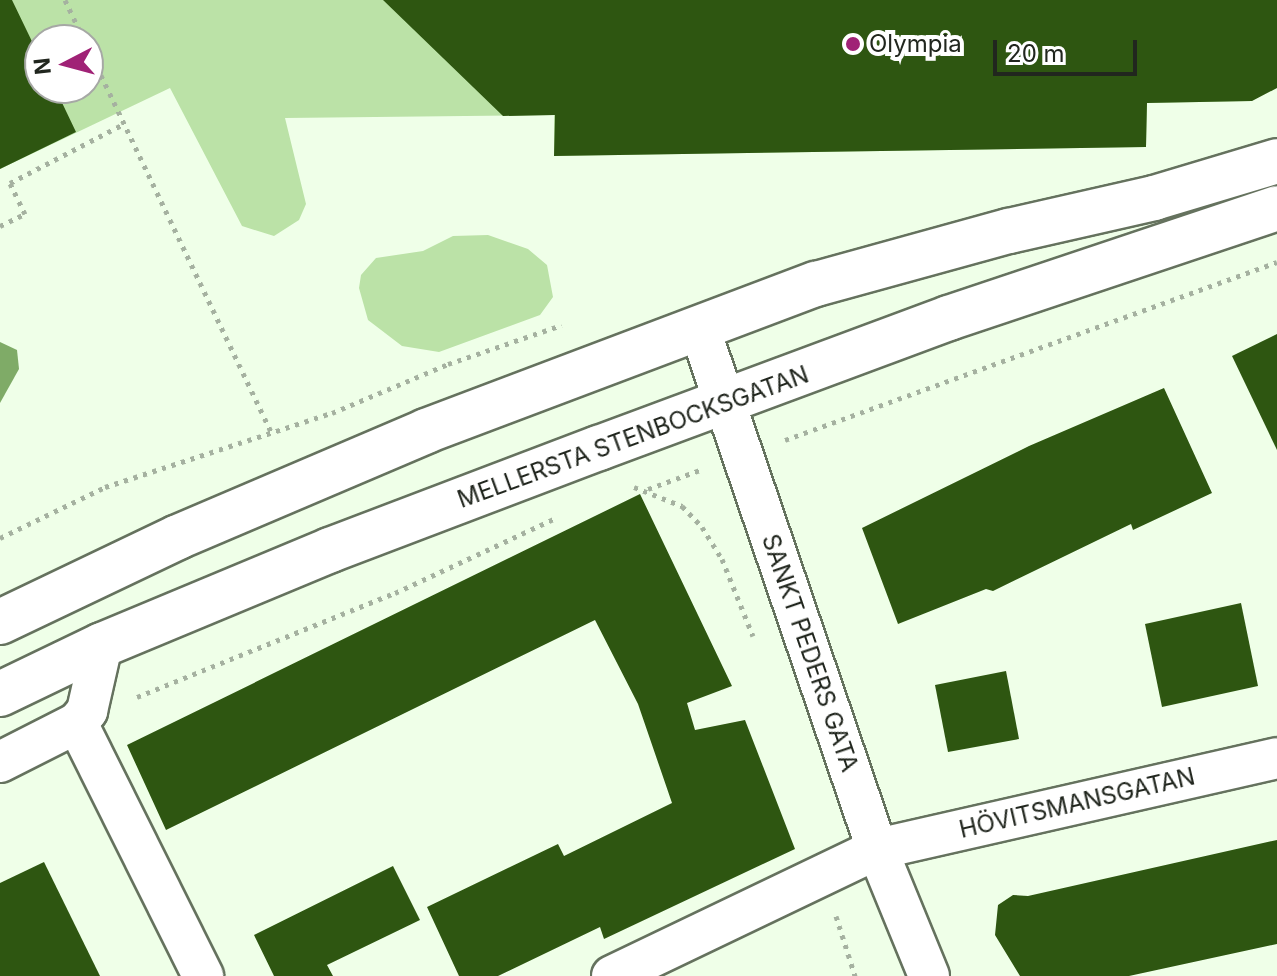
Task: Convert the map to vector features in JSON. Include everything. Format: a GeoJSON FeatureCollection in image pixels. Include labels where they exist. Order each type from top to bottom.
{"type":"FeatureCollection","features":[{"type":"Feature","properties":{"kind":"main road"},"geometry":{"type":"LineString","coordinates":[[0,622],[178,537],[411,437],[699,327],[912,256],[1154,198],[1277,161]]}},
{"type":"Feature","properties":{"kind":"main road","name":"MELLERSTA STENBOCKSGATAN"},"geometry":{"type":"LineString","coordinates":[[0,694],[102,645],[330,550],[949,318],[1277,208]]}},
{"type":"Feature","properties":{"kind":"street","name":"SANKT PEDERS GATA"},"geometry":{"type":"LineString","coordinates":[[699,327],[877,849],[929,976]]}},
{"type":"Feature","properties":{"kind":"street"},"geometry":{"type":"LineString","coordinates":[[0,762],[77,723],[94,698],[102,645]]}},
{"type":"Feature","properties":{"kind":"street"},"geometry":{"type":"LineString","coordinates":[[77,723],[203,976]]}},
{"type":"Feature","properties":{"kind":"street","name":"HÖVITSMANSGATAN"},"geometry":{"type":"LineString","coordinates":[[612,976],[877,849],[1277,758]]}},
{"type":"Feature","properties":{"kind":"path"},"geometry":{"type":"LineString","coordinates":[[65,0],[76,24]]}},
{"type":"Feature","properties":{"kind":"path"},"geometry":{"type":"LineString","coordinates":[[104,81],[271,432]]}},
{"type":"Feature","properties":{"kind":"path"},"geometry":{"type":"LineString","coordinates":[[0,226],[25,214],[10,183],[125,124]]}},
{"type":"Feature","properties":{"kind":"path"},"geometry":{"type":"LineString","coordinates":[[622,489],[648,489],[1277,262]]}},
{"type":"Feature","properties":{"kind":"path"},"geometry":{"type":"LineString","coordinates":[[648,489],[682,506],[702,527],[722,559],[757,646]]}},
{"type":"Feature","properties":{"kind":"path"},"geometry":{"type":"LineString","coordinates":[[77,723],[395,593],[559,517]]}},
{"type":"Feature","properties":{"kind":"path"},"geometry":{"type":"LineString","coordinates":[[830,871],[841,939],[855,976]]}},
{"type":"Feature","properties":{"kind":"shaded area","name":"Olympia"},"geometry":{"type":"Polygon","coordinates":[[[0,0],[1277,0],[1252,101],[1147,103],[1146,147],[554,156],[554,115],[285,118],[306,204],[299,220],[274,236],[242,226],[170,88],[0,169],[0,0]]]}},
{"type":"Feature","properties":{"kind":"shaded area"},"geometry":{"type":"Polygon","coordinates":[[[488,235],[528,249],[547,265],[553,297],[540,315],[439,352],[402,346],[368,320],[359,288],[361,275],[376,258],[423,251],[453,236],[488,235]]]}},
{"type":"Feature","properties":{"kind":"shaded area"},"geometry":{"type":"Polygon","coordinates":[[[0,342],[17,350],[19,369],[0,403],[0,342]]]}},
{"type":"Feature","properties":{"kind":"building"},"geometry":{"type":"Polygon","coordinates":[[[0,0],[12,0],[24,25],[24,104],[63,104],[76,132],[0,169],[0,0]]]}},
{"type":"Feature","properties":{"kind":"building","name":"Olympia"},"geometry":{"type":"Polygon","coordinates":[[[383,0],[1277,0],[1277,88],[1252,101],[1147,103],[1146,147],[554,156],[555,115],[503,116],[383,0]]]}},
{"type":"Feature","properties":{"kind":"building"},"geometry":{"type":"Polygon","coordinates":[[[1277,334],[1277,450],[1232,356],[1277,334]]]}},
{"type":"Feature","properties":{"kind":"building"},"geometry":{"type":"Polygon","coordinates":[[[1164,388],[1212,493],[1133,530],[1131,524],[993,591],[986,589],[898,624],[862,528],[1029,446],[1164,388]]]}},
{"type":"Feature","properties":{"kind":"building"},"geometry":{"type":"Polygon","coordinates":[[[640,494],[732,686],[687,703],[695,730],[745,720],[795,849],[604,939],[600,927],[498,976],[459,976],[427,907],[558,844],[564,856],[672,803],[638,704],[595,620],[166,830],[127,745],[640,494]]]}},
{"type":"Feature","properties":{"kind":"building"},"geometry":{"type":"Polygon","coordinates":[[[1241,603],[1258,686],[1162,707],[1145,624],[1241,603]]]}},
{"type":"Feature","properties":{"kind":"building"},"geometry":{"type":"Polygon","coordinates":[[[1006,671],[1019,739],[948,752],[935,685],[1006,671]]]}},
{"type":"Feature","properties":{"kind":"building"},"geometry":{"type":"Polygon","coordinates":[[[1277,840],[1277,944],[1129,976],[1020,976],[995,935],[998,905],[1013,895],[1028,896],[1277,840]]]}},
{"type":"Feature","properties":{"kind":"building"},"geometry":{"type":"Polygon","coordinates":[[[44,862],[100,976],[0,976],[0,883],[44,862]]]}},
{"type":"Feature","properties":{"kind":"building"},"geometry":{"type":"Polygon","coordinates":[[[393,866],[420,920],[327,965],[333,976],[274,976],[254,935],[393,866]]]}},
{"type":"Feature","properties":{"kind":"place","name":"Olympia"},"geometry":{"type":"Point","coordinates":[853,44]}}]}
